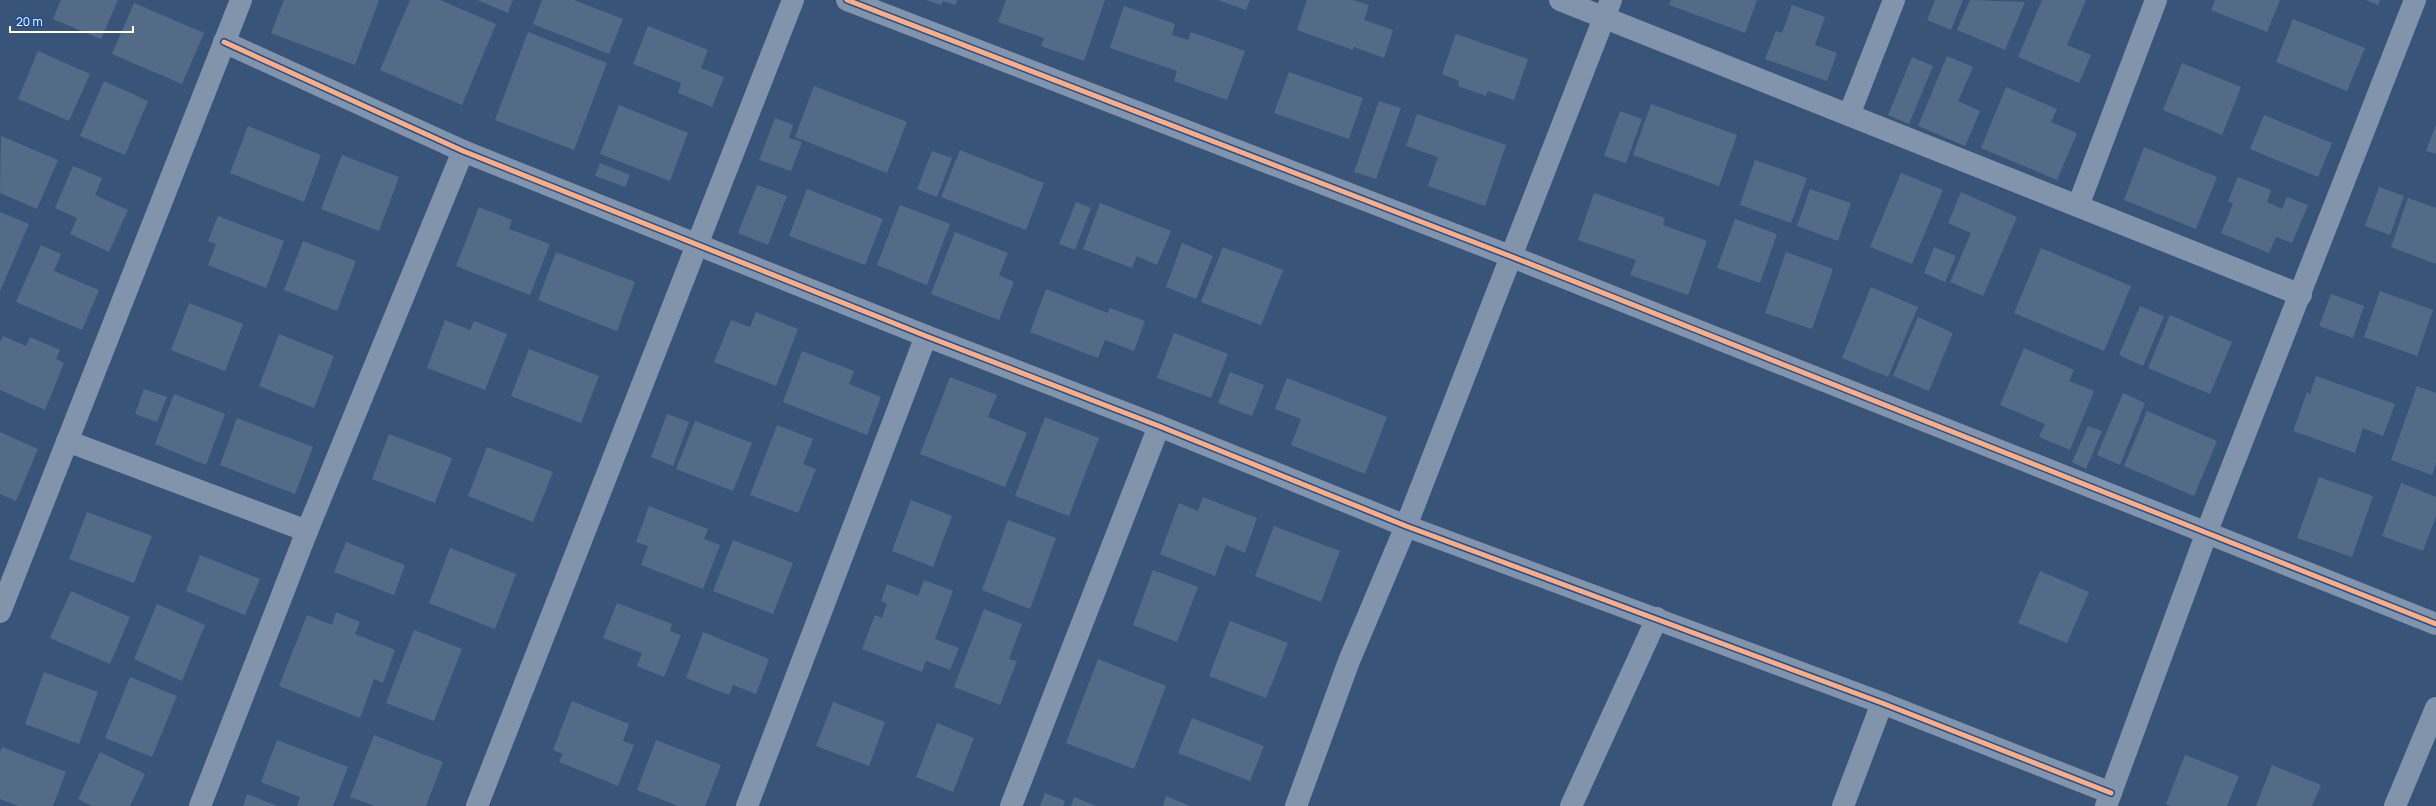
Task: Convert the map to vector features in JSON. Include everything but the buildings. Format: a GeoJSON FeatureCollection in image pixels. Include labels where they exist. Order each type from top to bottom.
{"type":"FeatureCollection","features":[{"type":"Feature","properties":{"kind":"street"},"geometry":{"type":"LineString","coordinates":[[0,612],[241,0]]}},
{"type":"Feature","properties":{"kind":"street"},"geometry":{"type":"LineString","coordinates":[[477,806],[793,0]]}},
{"type":"Feature","properties":{"kind":"street"},"geometry":{"type":"LineString","coordinates":[[847,0],[1510,256],[2206,534],[2436,624]]}},
{"type":"Feature","properties":{"kind":"street"},"geometry":{"type":"LineString","coordinates":[[1560,0],[1608,9],[1849,115],[2300,295]]}},
{"type":"Feature","properties":{"kind":"street"},"geometry":{"type":"LineString","coordinates":[[1849,115],[1894,0]]}},
{"type":"Feature","properties":{"kind":"street"},"geometry":{"type":"LineString","coordinates":[[2078,206],[2156,0]]}},
{"type":"Feature","properties":{"kind":"street"},"geometry":{"type":"LineString","coordinates":[[224,42],[463,151],[926,336],[1159,426],[1406,526],[1657,618],[1882,703],[2109,800],[2206,534],[2300,295],[2326,222],[2415,0]]}},
{"type":"Feature","properties":{"kind":"street"},"geometry":{"type":"LineString","coordinates":[[1296,806],[1349,661],[1406,526],[1510,256],[1608,9]]}},
{"type":"Feature","properties":{"kind":"street"},"geometry":{"type":"LineString","coordinates":[[200,806],[306,530],[463,151]]}},
{"type":"Feature","properties":{"kind":"street"},"geometry":{"type":"LineString","coordinates":[[747,806],[926,336]]}},
{"type":"Feature","properties":{"kind":"street"},"geometry":{"type":"LineString","coordinates":[[1011,806],[1159,426]]}},
{"type":"Feature","properties":{"kind":"street"},"geometry":{"type":"LineString","coordinates":[[67,441],[306,530]]}},
{"type":"Feature","properties":{"kind":"street"},"geometry":{"type":"LineString","coordinates":[[1571,806],[1657,618]]}},
{"type":"Feature","properties":{"kind":"street"},"geometry":{"type":"LineString","coordinates":[[1843,806],[1882,703]]}},
{"type":"Feature","properties":{"kind":"street"},"geometry":{"type":"LineString","coordinates":[[2395,806],[2436,708]]}},
{"type":"Feature","properties":{"kind":"cycle path"},"geometry":{"type":"LineString","coordinates":[[847,0],[1510,256],[2436,624]]}},
{"type":"Feature","properties":{"kind":"cycle path"},"geometry":{"type":"LineString","coordinates":[[224,42],[463,151],[926,336],[1159,426],[1406,526],[1882,703],[2111,793]]}}]}
